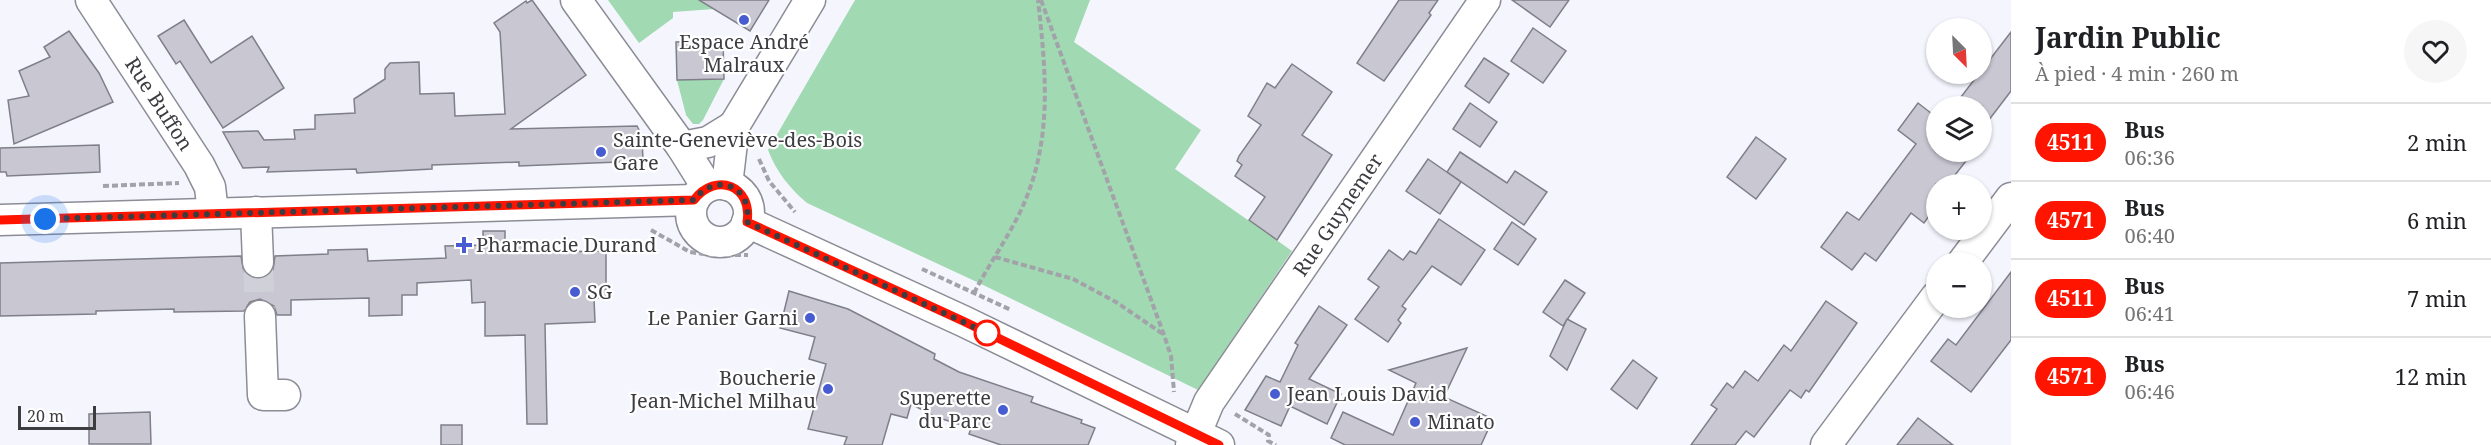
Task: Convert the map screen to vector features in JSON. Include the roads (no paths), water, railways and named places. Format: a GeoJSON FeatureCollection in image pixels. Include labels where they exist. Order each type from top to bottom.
{"type":"FeatureCollection","features":[{"type":"Feature","properties":{"kind":"street","name":"Rue Buffon"},"geometry":{"type":"LineString","coordinates":[[91,0],[200,165],[210,187],[213,213]]}},
{"type":"Feature","properties":{"kind":"street"},"geometry":{"type":"LineString","coordinates":[[576,0],[682,147],[709,191]]}},
{"type":"Feature","properties":{"kind":"street"},"geometry":{"type":"LineString","coordinates":[[0,220],[256,212],[709,191],[736,189],[747,204],[747,222],[738,236],[712,248],[693,226],[691,208],[709,191],[734,126],[810,0]]}},
{"type":"Feature","properties":{"kind":"street","name":"Rue Guynemer"},"geometry":{"type":"LineString","coordinates":[[1202,441],[1209,402],[1485,0]]}},
{"type":"Feature","properties":{"kind":"street"},"geometry":{"type":"LineString","coordinates":[[682,147],[708,142],[734,126]]}},
{"type":"Feature","properties":{"kind":"street"},"geometry":{"type":"LineString","coordinates":[[1970,252],[2011,198]]}},
{"type":"Feature","properties":{"kind":"street"},"geometry":{"type":"LineString","coordinates":[[256,212],[258,262]]}},
{"type":"Feature","properties":{"kind":"street"},"geometry":{"type":"LineString","coordinates":[[747,222],[963,321],[1202,441]]}},
{"type":"Feature","properties":{"kind":"street"},"geometry":{"type":"LineString","coordinates":[[1826,445],[1926,310]]}},
{"type":"Feature","properties":{"kind":"street"},"geometry":{"type":"LineString","coordinates":[[260,316],[263,394],[285,395]]}},
{"type":"Feature","properties":{"kind":"tunnel"},"geometry":{"type":"LineString","coordinates":[[258,262],[260,316]]}},
{"type":"Feature","properties":{"kind":"place","name":"Espace André Malraux"},"geometry":{"type":"Point","coordinates":[744,20]}},
{"type":"Feature","properties":{"kind":"place","name":"Sainte-Geneviève-des-Bois Gare"},"geometry":{"type":"Point","coordinates":[601,152]}},
{"type":"Feature","properties":{"kind":"place","name":"Pharmacie Durand"},"geometry":{"type":"Point","coordinates":[464,245]}},
{"type":"Feature","properties":{"kind":"place","name":"SG"},"geometry":{"type":"Point","coordinates":[575,292]}},
{"type":"Feature","properties":{"kind":"place","name":"Le Panier Garni"},"geometry":{"type":"Point","coordinates":[810,318]}},
{"type":"Feature","properties":{"kind":"place","name":"Boucherie Jean-Michel Milhau"},"geometry":{"type":"Point","coordinates":[828,389]}},
{"type":"Feature","properties":{"kind":"place","name":"Jean Louis David"},"geometry":{"type":"Point","coordinates":[1275,394]}},
{"type":"Feature","properties":{"kind":"place","name":"Superette du Parc"},"geometry":{"type":"Point","coordinates":[1003,410]}},
{"type":"Feature","properties":{"kind":"place","name":"Minato"},"geometry":{"type":"Point","coordinates":[1415,422]}}]}
